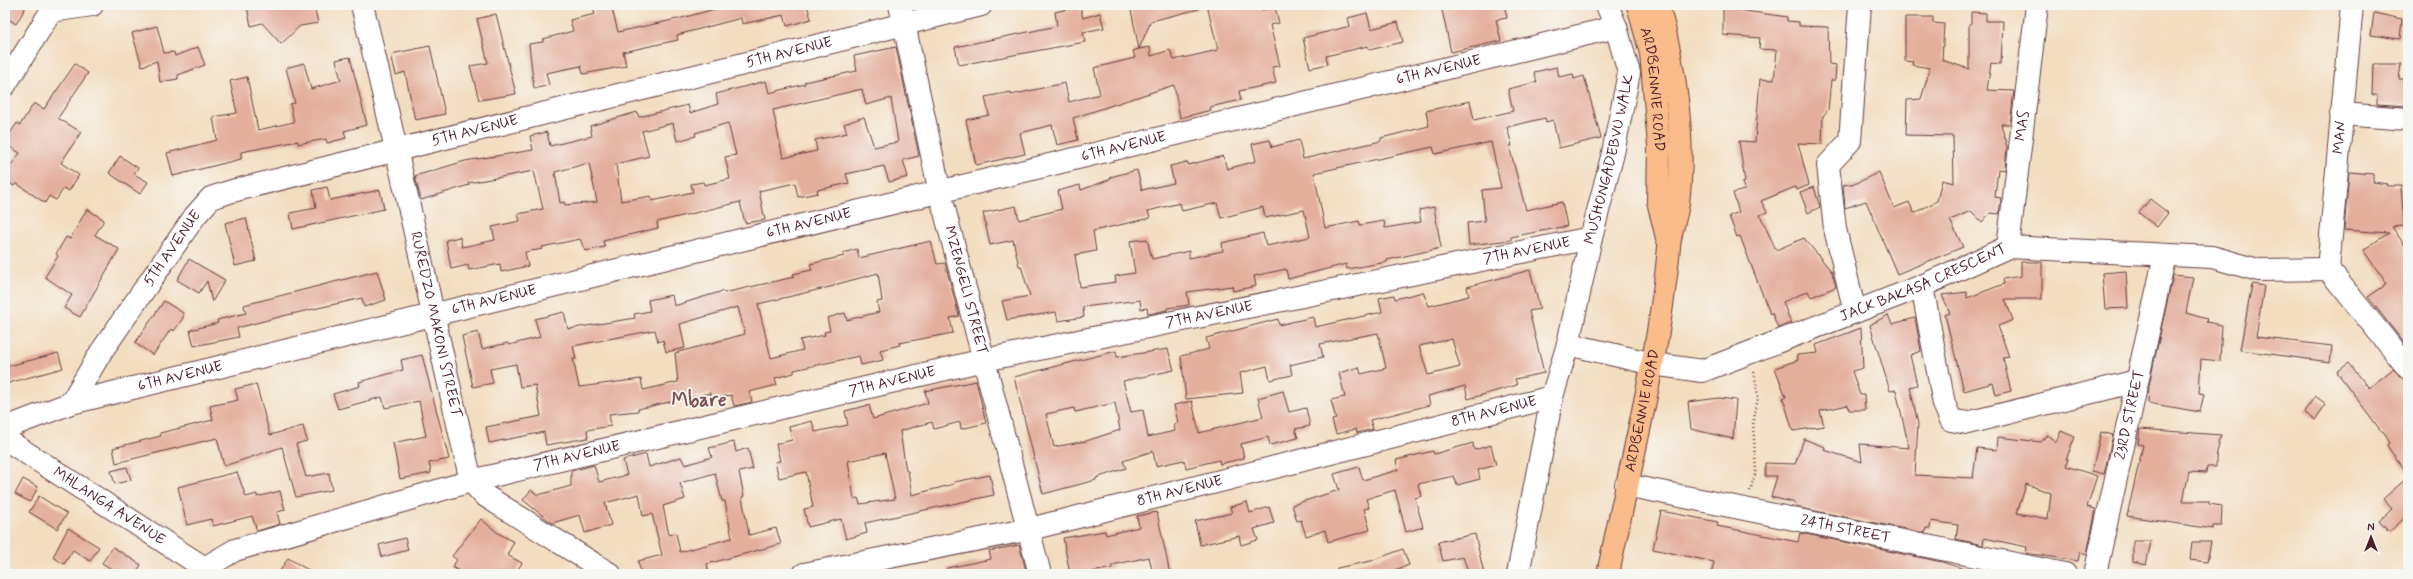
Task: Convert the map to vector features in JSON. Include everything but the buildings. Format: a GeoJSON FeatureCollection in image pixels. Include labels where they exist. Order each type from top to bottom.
{"type":"FeatureCollection","features":[{"type":"Feature","properties":{"kind":"main road","name":"ARDBENNIE ROAD"},"geometry":{"type":"LineString","coordinates":[[1638,5],[1651,53],[1659,146],[1658,201],[1669,245]]}},
{"type":"Feature","properties":{"kind":"main road","name":"ARDBENNIE ROAD"},"geometry":{"type":"LineString","coordinates":[[1608,574],[1653,364],[1662,311],[1669,245],[1678,202],[1680,147],[1675,87],[1658,5]]}},
{"type":"Feature","properties":{"kind":"street"},"geometry":{"type":"LineString","coordinates":[[5,85],[53,8],[92,5]]}},
{"type":"Feature","properties":{"kind":"street","name":"RUREDZO MAKONI STREET"},"geometry":{"type":"LineString","coordinates":[[362,5],[398,151],[432,317],[471,481]]}},
{"type":"Feature","properties":{"kind":"street","name":"5TH AVENUE"},"geometry":{"type":"LineString","coordinates":[[71,403],[105,346],[194,216],[211,198],[232,191],[398,151],[901,14],[981,5]]}},
{"type":"Feature","properties":{"kind":"street","name":"MUSHONGADEBVU WALK"},"geometry":{"type":"LineString","coordinates":[[1518,574],[1552,398],[1568,344],[1591,238],[1613,153],[1629,73],[1616,27],[1607,5]]}},
{"type":"Feature","properties":{"kind":"street"},"geometry":{"type":"LineString","coordinates":[[1855,312],[1835,229],[1828,165],[1850,141],[1860,5]]}},
{"type":"Feature","properties":{"kind":"street","name":"MAS"},"geometry":{"type":"LineString","coordinates":[[2008,247],[2037,5]]}},
{"type":"Feature","properties":{"kind":"street","name":"MAN"},"geometry":{"type":"LineString","coordinates":[[2328,269],[2352,5]]}},
{"type":"Feature","properties":{"kind":"street","name":"MZENGELI STREET"},"geometry":{"type":"LineString","coordinates":[[901,14],[940,193],[1030,530],[1040,574]]}},
{"type":"Feature","properties":{"kind":"street","name":"6TH AVENUE"},"geometry":{"type":"LineString","coordinates":[[5,428],[71,403],[432,317],[1616,27]]}},
{"type":"Feature","properties":{"kind":"street"},"geometry":{"type":"LineString","coordinates":[[2341,114],[2408,119]]}},
{"type":"Feature","properties":{"kind":"street","name":"7TH AVENUE"},"geometry":{"type":"LineString","coordinates":[[208,573],[212,563],[234,550],[471,481],[984,360],[1591,238]]}},
{"type":"Feature","properties":{"kind":"street","name":"JACK BAKASA CRESCENT"},"geometry":{"type":"LineString","coordinates":[[1568,344],[1653,364],[1702,371],[1922,286],[2008,247],[2212,256],[2258,270],[2328,269]]}},
{"type":"Feature","properties":{"kind":"street","name":"23RD STREET"},"geometry":{"type":"LineString","coordinates":[[2095,574],[2165,255]]}},
{"type":"Feature","properties":{"kind":"street"},"geometry":{"type":"LineString","coordinates":[[2328,269],[2408,368]]}},
{"type":"Feature","properties":{"kind":"street"},"geometry":{"type":"LineString","coordinates":[[1922,286],[1944,404],[1951,420],[1967,423],[2137,381]]}},
{"type":"Feature","properties":{"kind":"street","name":"8TH AVENUE"},"geometry":{"type":"LineString","coordinates":[[804,574],[1030,530],[1552,398]]}},
{"type":"Feature","properties":{"kind":"street","name":"MHLANGA AVENUE"},"geometry":{"type":"LineString","coordinates":[[5,439],[208,573]]}},
{"type":"Feature","properties":{"kind":"street"},"geometry":{"type":"LineString","coordinates":[[471,481],[484,495],[610,574]]}},
{"type":"Feature","properties":{"kind":"street","name":"24TH STREET"},"geometry":{"type":"LineString","coordinates":[[1626,486],[1745,508],[2065,574]]}},
{"type":"Feature","properties":{"kind":"path"},"geometry":{"type":"LineString","coordinates":[[1745,508],[1756,471],[1753,424],[1758,398],[1751,352]]}},
{"type":"Feature","properties":{"kind":"district","name":"Mbare"},"geometry":{"type":"Point","coordinates":[699,400]}}]}
